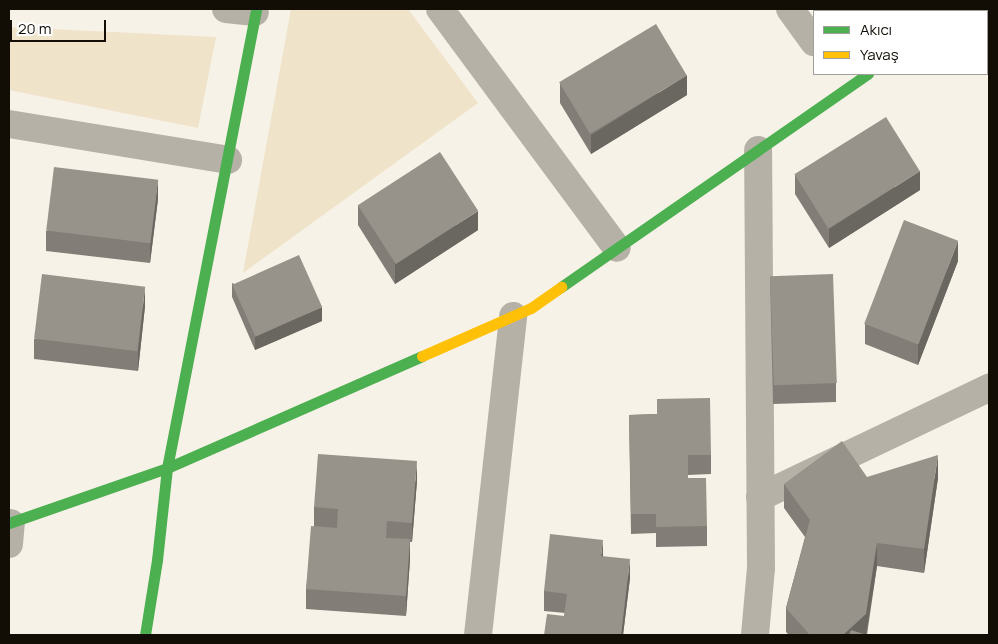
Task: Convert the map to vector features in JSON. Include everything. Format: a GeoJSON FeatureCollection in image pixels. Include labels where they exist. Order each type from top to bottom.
{"type":"FeatureCollection","features":[{"type":"Feature","properties":{"kind":"street"},"geometry":{"type":"LineString","coordinates":[[145,635],[157,560],[167,468],[228,160],[255,10],[226,9]]}},
{"type":"Feature","properties":{"kind":"street"},"geometry":{"type":"LineString","coordinates":[[440,9],[617,248]]}},
{"type":"Feature","properties":{"kind":"street"},"geometry":{"type":"LineString","coordinates":[[790,9],[813,41]]}},
{"type":"Feature","properties":{"kind":"street"},"geometry":{"type":"LineString","coordinates":[[9,530],[167,468],[531,308],[758,150],[851,78]]}},
{"type":"Feature","properties":{"kind":"street"},"geometry":{"type":"LineString","coordinates":[[9,124],[228,160]]}},
{"type":"Feature","properties":{"kind":"street"},"geometry":{"type":"LineString","coordinates":[[755,635],[761,568],[758,150]]}},
{"type":"Feature","properties":{"kind":"street"},"geometry":{"type":"LineString","coordinates":[[478,635],[513,316]]}},
{"type":"Feature","properties":{"kind":"street"},"geometry":{"type":"LineString","coordinates":[[760,497],[989,388]]}},
{"type":"Feature","properties":{"kind":"shaded area"},"geometry":{"type":"Polygon","coordinates":[[[291,9],[408,9],[478,103],[243,273],[291,9]]]}},
{"type":"Feature","properties":{"kind":"shaded area"},"geometry":{"type":"Polygon","coordinates":[[[9,27],[216,37],[198,128],[9,90],[9,27]]]}},
{"type":"Feature","properties":{"kind":"building"},"geometry":{"type":"Polygon","coordinates":[[[656,24],[687,75],[590,134],[559,82],[656,24]]]}},
{"type":"Feature","properties":{"kind":"building"},"geometry":{"type":"Polygon","coordinates":[[[886,117],[920,171],[828,229],[794,174],[886,117]]]}},
{"type":"Feature","properties":{"kind":"building"},"geometry":{"type":"Polygon","coordinates":[[[440,152],[478,211],[396,264],[358,205],[440,152]]]}},
{"type":"Feature","properties":{"kind":"building"},"geometry":{"type":"Polygon","coordinates":[[[54,167],[158,180],[150,243],[46,231],[54,167]]]}},
{"type":"Feature","properties":{"kind":"building"},"geometry":{"type":"Polygon","coordinates":[[[904,220],[958,241],[918,344],[864,324],[904,220]]]}},
{"type":"Feature","properties":{"kind":"building"},"geometry":{"type":"Polygon","coordinates":[[[299,255],[322,307],[255,337],[232,285],[299,255]]]}},
{"type":"Feature","properties":{"kind":"building"},"geometry":{"type":"Polygon","coordinates":[[[42,274],[145,287],[137,351],[34,339],[42,274]]]}},
{"type":"Feature","properties":{"kind":"building"},"geometry":{"type":"Polygon","coordinates":[[[833,274],[837,383],[774,385],[770,276],[833,274]]]}},
{"type":"Feature","properties":{"kind":"building"},"geometry":{"type":"Polygon","coordinates":[[[710,398],[711,455],[688,455],[688,478],[706,478],[707,526],[656,527],[656,514],[631,514],[629,415],[657,414],[657,399],[710,398]]]}},
{"type":"Feature","properties":{"kind":"building"},"geometry":{"type":"Polygon","coordinates":[[[842,441],[867,477],[938,455],[924,549],[877,543],[866,614],[843,635],[810,635],[786,608],[810,520],[784,484],[842,441]]]}},
{"type":"Feature","properties":{"kind":"building"},"geometry":{"type":"Polygon","coordinates":[[[318,454],[417,461],[412,523],[387,521],[386,538],[410,539],[406,596],[306,589],[311,526],[337,528],[338,509],[314,507],[318,454]]]}},
{"type":"Feature","properties":{"kind":"building"},"geometry":{"type":"Polygon","coordinates":[[[550,534],[603,540],[601,556],[630,559],[621,635],[544,635],[547,614],[564,616],[567,594],[544,591],[550,534]]]}},
{"type":"Feature","properties":{"kind":"building"},"geometry":{"type":"Polygon","coordinates":[[[851,630],[867,635],[849,635],[851,630]]]}},
{"type":"Feature","properties":{"kind":"traffic: fast"},"geometry":{"type":"LineString","coordinates":[[145,635],[157,560],[167,468],[256,9]]}},
{"type":"Feature","properties":{"kind":"traffic: fast"},"geometry":{"type":"LineString","coordinates":[[561,287],[867,75]]}},
{"type":"Feature","properties":{"kind":"traffic: fast"},"geometry":{"type":"LineString","coordinates":[[9,523],[167,468],[422,356]]}},
{"type":"Feature","properties":{"kind":"traffic: slow"},"geometry":{"type":"LineString","coordinates":[[422,356],[531,308],[561,287]]}}]}
